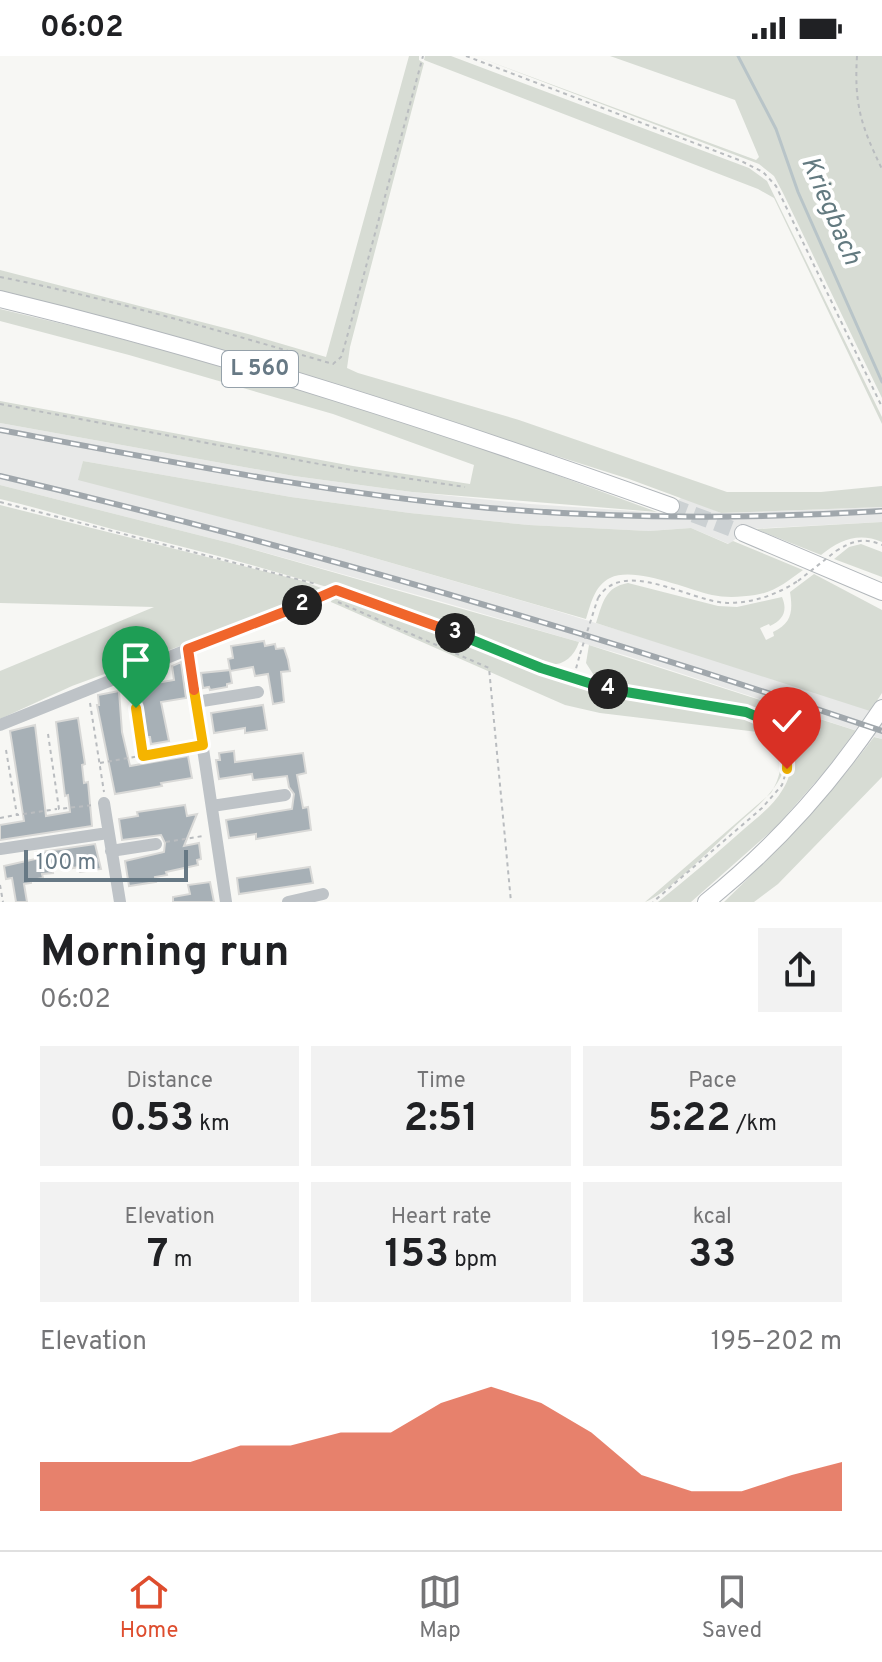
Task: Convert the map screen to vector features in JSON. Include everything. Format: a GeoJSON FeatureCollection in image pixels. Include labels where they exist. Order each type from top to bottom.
{"type":"FeatureCollection","features":[{"type":"Feature","properties":{"kind":"main road","name":"L 560"},"geometry":{"type":"LineString","coordinates":[[0,299],[280,375],[517,451],[671,506]]}},
{"type":"Feature","properties":{"kind":"main road"},"geometry":{"type":"LineString","coordinates":[[743,533],[882,592]]}},
{"type":"Feature","properties":{"kind":"main road"},"geometry":{"type":"LineString","coordinates":[[706,902],[765,851],[808,806],[882,708]]}},
{"type":"Feature","properties":{"kind":"street"},"geometry":{"type":"LineString","coordinates":[[0,725],[332,592]]}},
{"type":"Feature","properties":{"kind":"street"},"geometry":{"type":"LineString","coordinates":[[188,649],[226,902]]}},
{"type":"Feature","properties":{"kind":"street"},"geometry":{"type":"LineString","coordinates":[[196,702],[258,692]]}},
{"type":"Feature","properties":{"kind":"street"},"geometry":{"type":"LineString","coordinates":[[157,752],[203,745]]}},
{"type":"Feature","properties":{"kind":"street"},"geometry":{"type":"LineString","coordinates":[[212,806],[285,795]]}},
{"type":"Feature","properties":{"kind":"street"},"geometry":{"type":"LineString","coordinates":[[104,803],[120,902]]}},
{"type":"Feature","properties":{"kind":"street"},"geometry":{"type":"LineString","coordinates":[[0,849],[108,833]]}},
{"type":"Feature","properties":{"kind":"street"},"geometry":{"type":"LineString","coordinates":[[111,851],[156,844]]}},
{"type":"Feature","properties":{"kind":"street"},"geometry":{"type":"LineString","coordinates":[[288,902],[323,894]]}},
{"type":"Feature","properties":{"kind":"path"},"geometry":{"type":"LineString","coordinates":[[0,277],[196,324],[333,364],[341,357],[344,348],[423,56]]}},
{"type":"Feature","properties":{"kind":"path"},"geometry":{"type":"LineString","coordinates":[[466,56],[739,160],[763,172],[776,186],[882,407]]}},
{"type":"Feature","properties":{"kind":"path"},"geometry":{"type":"LineString","coordinates":[[857,56],[855,90],[860,118],[882,169]]}},
{"type":"Feature","properties":{"kind":"path"},"geometry":{"type":"LineString","coordinates":[[0,404],[351,470],[465,487]]}},
{"type":"Feature","properties":{"kind":"path"},"geometry":{"type":"LineString","coordinates":[[0,502],[332,592],[415,618],[541,668],[617,692],[755,715],[772,724],[786,749],[785,777],[773,797],[653,902]]}},
{"type":"Feature","properties":{"kind":"path"},"geometry":{"type":"LineString","coordinates":[[574,677],[598,598],[608,585],[634,579],[706,600],[727,603],[756,600],[784,590],[836,551],[861,539],[882,545]]}},
{"type":"Feature","properties":{"kind":"path"},"geometry":{"type":"LineString","coordinates":[[332,592],[337,601],[489,668],[511,902]]}},
{"type":"Feature","properties":{"kind":"path"},"geometry":{"type":"LineString","coordinates":[[0,818],[104,803],[87,690]]}},
{"type":"Feature","properties":{"kind":"path"},"geometry":{"type":"LineString","coordinates":[[136,708],[143,756]]}},
{"type":"Feature","properties":{"kind":"path"},"geometry":{"type":"LineString","coordinates":[[48,734],[59,809]]}},
{"type":"Feature","properties":{"kind":"path"},"geometry":{"type":"LineString","coordinates":[[6,750],[17,815]]}},
{"type":"Feature","properties":{"kind":"path"},"geometry":{"type":"LineString","coordinates":[[99,763],[157,752]]}},
{"type":"Feature","properties":{"kind":"path"},"geometry":{"type":"LineString","coordinates":[[156,844],[216,834]]}},
{"type":"Feature","properties":{"kind":"path"},"geometry":{"type":"LineString","coordinates":[[0,885],[3,902]]}},
{"type":"Feature","properties":{"kind":"shaded area"},"geometry":{"type":"Polygon","coordinates":[[[409,56],[419,56],[424,63],[347,368],[519,420],[727,492],[821,492],[882,486],[882,507],[721,513],[629,479],[283,369],[0,294],[0,270],[326,357],[409,56]]]}},
{"type":"Feature","properties":{"kind":"shaded area"},"geometry":{"type":"Polygon","coordinates":[[[425,56],[451,56],[749,168],[767,181],[882,417],[882,424],[774,198],[758,189],[424,60],[425,56]]]}},
{"type":"Feature","properties":{"kind":"shaded area"},"geometry":{"type":"Polygon","coordinates":[[[475,56],[756,160],[759,157],[735,100],[610,56],[882,56],[882,398],[774,176],[759,164],[475,56]]]}},
{"type":"Feature","properties":{"kind":"shaded area"},"geometry":{"type":"Polygon","coordinates":[[[0,309],[278,381],[552,470],[551,473],[657,512],[412,492],[294,476],[0,423],[0,401],[353,466],[470,484],[474,465],[333,414],[0,321],[0,309]]]}},
{"type":"Feature","properties":{"kind":"shaded area"},"geometry":{"type":"Polygon","coordinates":[[[0,423],[294,476],[530,504],[663,513],[682,497],[721,513],[882,507],[882,522],[748,529],[729,544],[691,528],[649,531],[529,525],[410,513],[291,497],[83,461],[79,479],[343,549],[732,665],[882,714],[882,739],[627,656],[439,601],[234,544],[0,485],[0,423]]]}},
{"type":"Feature","properties":{"kind":"shaded area"},"geometry":{"type":"Polygon","coordinates":[[[83,461],[291,497],[410,513],[529,525],[649,531],[691,528],[728,544],[733,541],[803,570],[769,591],[734,597],[712,595],[646,577],[620,575],[600,586],[586,619],[343,549],[78,480],[83,461]]]}},
{"type":"Feature","properties":{"kind":"shaded area"},"geometry":{"type":"Polygon","coordinates":[[[0,485],[234,544],[579,642],[566,660],[543,664],[437,623],[330,588],[0,499],[0,485]]]}},
{"type":"Feature","properties":{"kind":"shaded area"},"geometry":{"type":"Polygon","coordinates":[[[0,505],[303,581],[321,588],[321,594],[72,686],[0,719],[0,671],[154,607],[0,603],[0,505]]]}},
{"type":"Feature","properties":{"kind":"shaded area"},"geometry":{"type":"Polygon","coordinates":[[[882,522],[882,542],[850,539],[821,555],[756,529],[882,522]]]}},
{"type":"Feature","properties":{"kind":"shaded area"},"geometry":{"type":"Polygon","coordinates":[[[861,544],[882,552],[882,577],[834,559],[849,547],[861,544]]]}},
{"type":"Feature","properties":{"kind":"shaded area"},"geometry":{"type":"Polygon","coordinates":[[[814,574],[882,610],[882,693],[870,711],[596,623],[610,592],[628,583],[718,606],[737,607],[782,597],[784,611],[781,618],[770,626],[760,628],[766,640],[774,636],[773,632],[788,620],[790,592],[814,574]]]}},
{"type":"Feature","properties":{"kind":"shaded area"},"geometry":{"type":"Polygon","coordinates":[[[336,594],[553,677],[590,688],[760,721],[780,739],[785,753],[780,778],[773,789],[781,764],[774,734],[600,713],[565,705],[331,602],[336,594]]]}},
{"type":"Feature","properties":{"kind":"shaded area"},"geometry":{"type":"Polygon","coordinates":[[[589,645],[856,731],[776,827],[691,902],[658,902],[770,806],[788,778],[790,755],[782,734],[757,711],[605,683],[595,677],[586,663],[589,645]]]}},
{"type":"Feature","properties":{"kind":"shaded area"},"geometry":{"type":"Polygon","coordinates":[[[874,737],[882,739],[882,777],[778,884],[754,902],[724,902],[802,822],[874,737]]]}},
{"type":"Feature","properties":{"kind":"shaded area"},"geometry":{"type":"Polygon","coordinates":[[[766,797],[680,878],[645,902],[766,797]]]}},
{"type":"Feature","properties":{"kind":"building"},"geometry":{"type":"Polygon","coordinates":[[[264,641],[265,646],[275,644],[276,649],[284,648],[288,660],[290,671],[281,672],[284,702],[273,704],[268,674],[255,676],[253,667],[230,671],[232,683],[227,687],[203,688],[201,673],[230,670],[228,659],[233,658],[231,646],[264,641]]]}},
{"type":"Feature","properties":{"kind":"building"},"geometry":{"type":"Polygon","coordinates":[[[181,662],[186,698],[161,702],[169,741],[151,744],[150,737],[147,737],[139,686],[174,680],[172,666],[181,662]]]}},
{"type":"Feature","properties":{"kind":"building"},"geometry":{"type":"Polygon","coordinates":[[[119,691],[122,732],[130,766],[188,756],[192,778],[115,794],[97,705],[98,695],[119,691]]]}},
{"type":"Feature","properties":{"kind":"building"},"geometry":{"type":"Polygon","coordinates":[[[263,705],[267,730],[245,733],[245,728],[214,733],[211,713],[263,705]]]}},
{"type":"Feature","properties":{"kind":"building"},"geometry":{"type":"Polygon","coordinates":[[[78,718],[85,764],[82,765],[84,783],[88,782],[92,826],[0,840],[0,825],[24,821],[10,731],[35,725],[46,816],[70,812],[68,795],[65,796],[56,722],[78,718]]]}},
{"type":"Feature","properties":{"kind":"building"},"geometry":{"type":"Polygon","coordinates":[[[234,751],[235,762],[303,753],[306,773],[297,775],[303,808],[308,807],[311,830],[256,839],[256,834],[229,838],[226,820],[292,809],[294,794],[287,776],[253,780],[252,774],[219,779],[216,760],[220,760],[219,753],[234,751]]]}},
{"type":"Feature","properties":{"kind":"building"},"geometry":{"type":"Polygon","coordinates":[[[185,805],[187,816],[197,814],[184,846],[199,843],[201,859],[197,860],[198,865],[166,872],[167,875],[155,877],[156,882],[129,886],[125,861],[164,852],[165,843],[161,835],[122,840],[119,819],[138,816],[137,812],[185,805]]]}},
{"type":"Feature","properties":{"kind":"building"},"geometry":{"type":"Polygon","coordinates":[[[95,844],[101,869],[80,872],[79,867],[73,868],[72,864],[52,867],[53,873],[42,874],[43,878],[24,884],[27,902],[16,902],[12,878],[6,879],[4,866],[40,858],[40,852],[95,844]]]}},
{"type":"Feature","properties":{"kind":"building"},"geometry":{"type":"Polygon","coordinates":[[[310,867],[313,883],[239,894],[237,878],[310,867]]]}},
{"type":"Feature","properties":{"kind":"building"},"geometry":{"type":"Polygon","coordinates":[[[210,882],[214,902],[173,902],[173,897],[190,894],[188,885],[210,882]]]}},
{"type":"Feature","properties":{"kind":"waterway","name":"Kriegbach"},"geometry":{"type":"LineString","coordinates":[[738,56],[776,129],[798,192],[882,382]]}},
{"type":"Feature","properties":{"kind":"tunnel"},"geometry":{"type":"LineString","coordinates":[[671,506],[743,533]]}},
{"type":"Feature","properties":{"kind":"railway"},"geometry":{"type":"LineString","coordinates":[[0,430],[305,485],[489,508],[686,517],[882,511]]}},
{"type":"Feature","properties":{"kind":"railway"},"geometry":{"type":"LineString","coordinates":[[0,476],[223,532],[444,593],[882,731]]}},
{"type":"Feature","properties":{"kind":"route"},"geometry":{"type":"LineString","coordinates":[[136,708],[143,756],[203,745],[188,649],[336,590],[596,686],[755,715],[772,724],[783,740],[787,769]]}}]}
